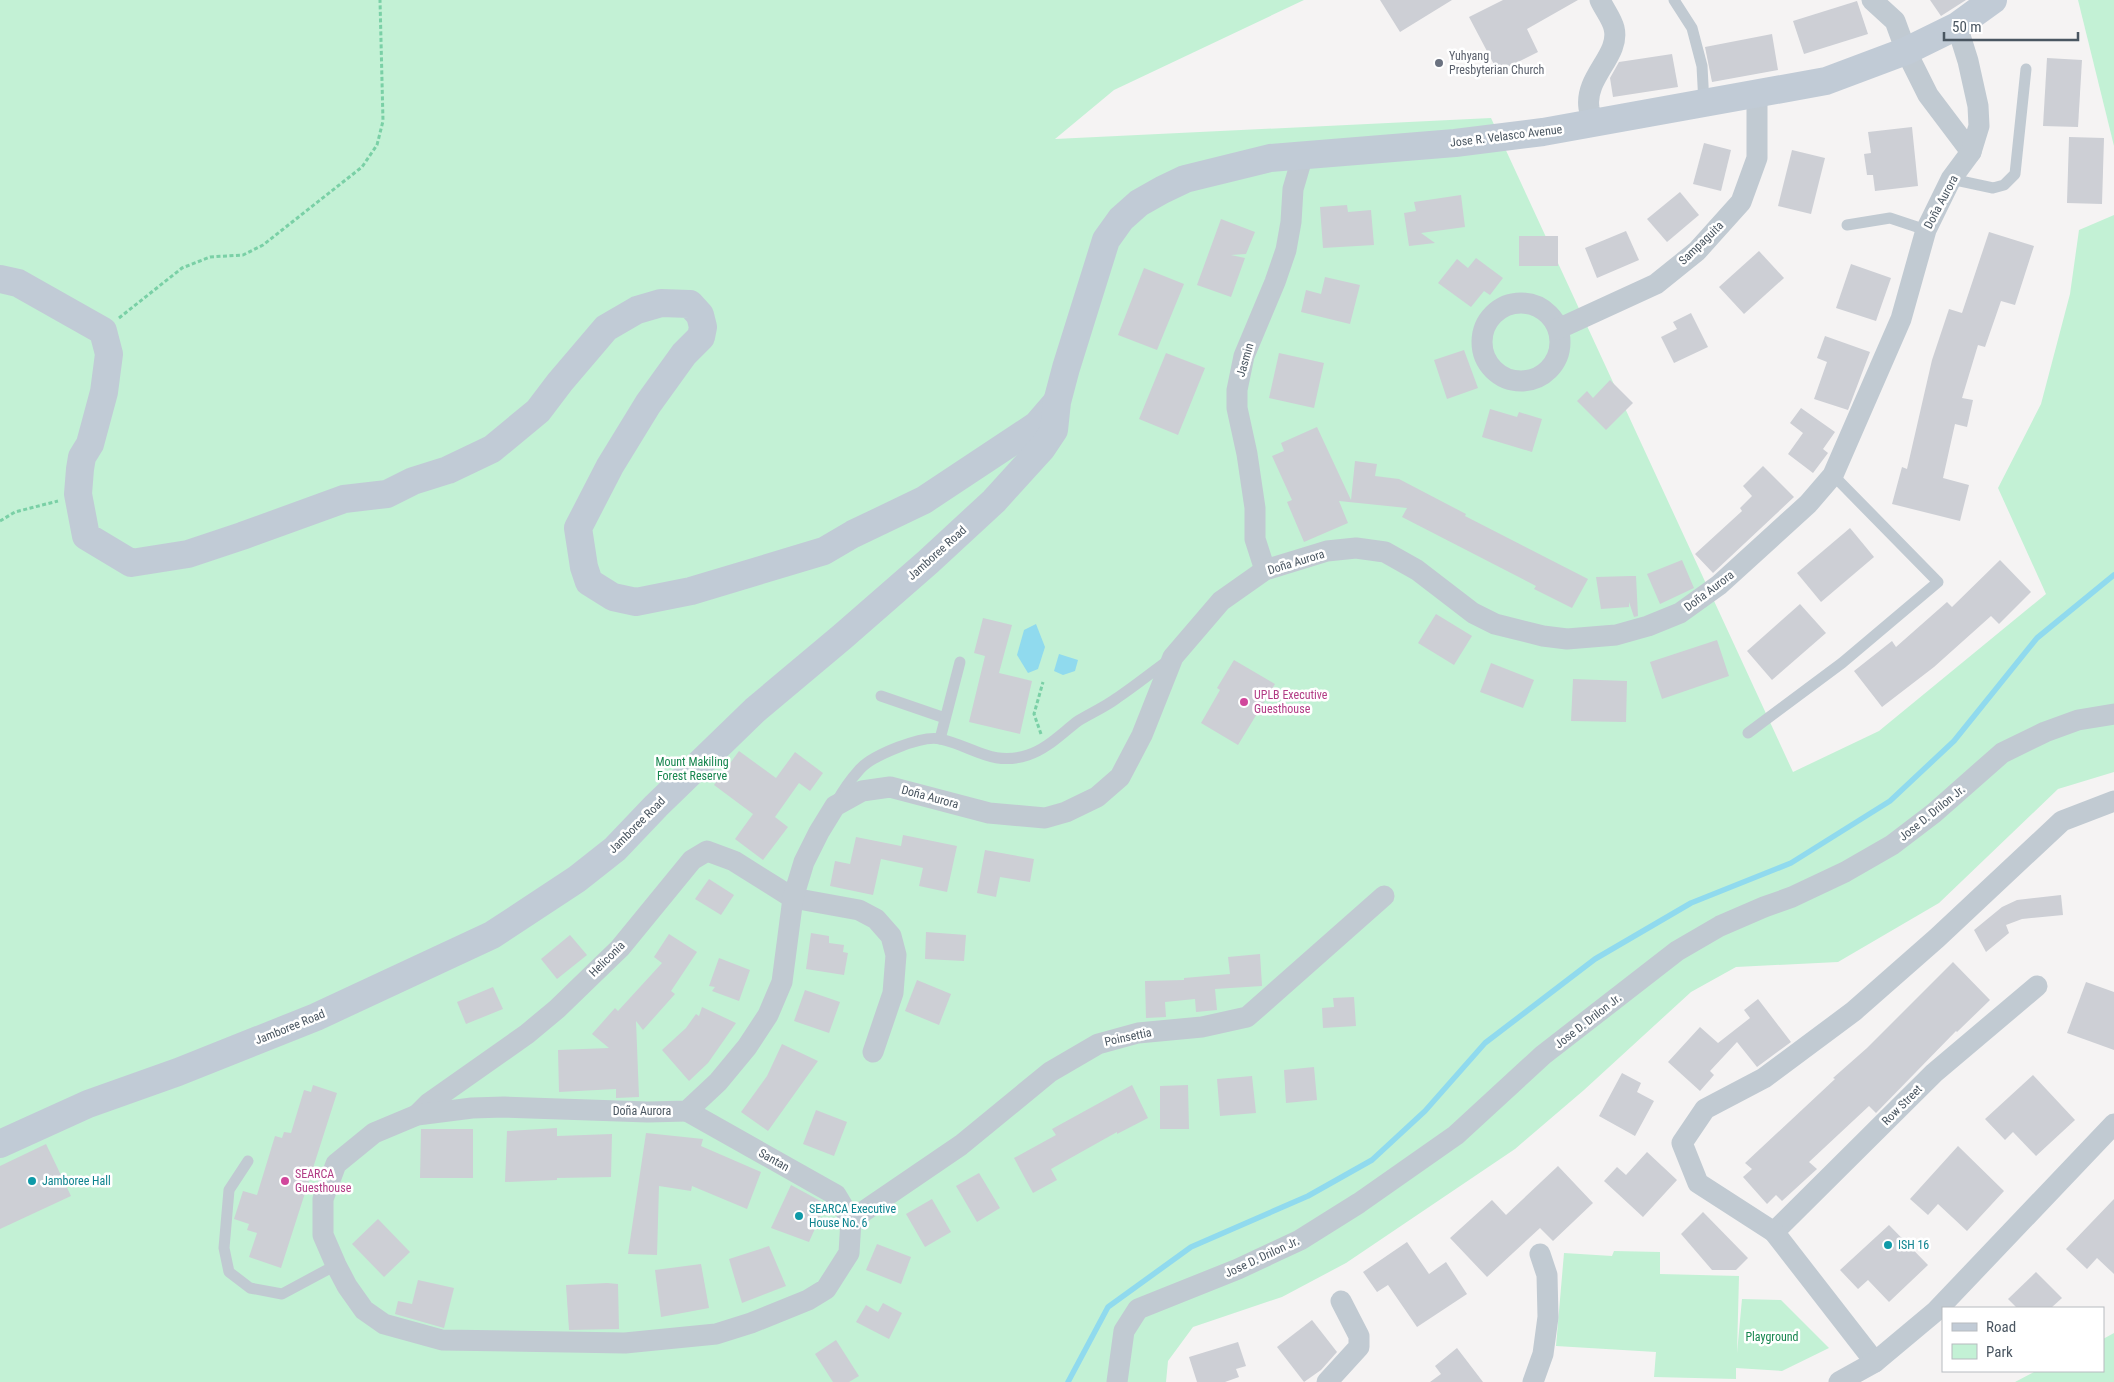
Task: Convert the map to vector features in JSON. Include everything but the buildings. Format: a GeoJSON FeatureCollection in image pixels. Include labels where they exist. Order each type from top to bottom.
{"type":"FeatureCollection","features":[{"type":"Feature","properties":{"kind":"main road","name":"Jose R. Velasco Avenue"},"geometry":{"type":"LineString","coordinates":[[1081,321],[1106,240],[1121,219],[1139,203],[1185,179],[1270,158],[1455,143],[1543,132],[1826,81],[1906,51],[1957,26],[1993,0]]}},
{"type":"Feature","properties":{"kind":"main road"},"geometry":{"type":"LineString","coordinates":[[0,279],[18,283],[103,330],[110,354],[104,392],[90,444],[82,457],[78,494],[86,536],[131,563],[188,554],[344,499],[387,494],[413,481],[448,470],[492,449],[538,411],[606,328],[637,310],[661,303],[690,304],[700,314],[703,327],[702,337],[684,354],[648,404],[610,466],[578,528],[584,567],[589,582],[613,597],[636,602],[691,591],[824,551],[853,534],[924,500],[1037,425],[1057,402]]}},
{"type":"Feature","properties":{"kind":"main road","name":"Jamboree Road"},"geometry":{"type":"LineString","coordinates":[[0,1144],[88,1104],[178,1072],[316,1017],[492,934],[577,879],[615,849],[656,806],[756,710],[842,638],[994,501],[1042,448],[1054,430],[1057,402],[1081,321]]}},
{"type":"Feature","properties":{"kind":"street"},"geometry":{"type":"LineString","coordinates":[[1594,123],[1589,107],[1590,90],[1600,68],[1612,50],[1614,29],[1600,0]]}},
{"type":"Feature","properties":{"kind":"street"},"geometry":{"type":"LineString","coordinates":[[1872,0],[1896,21],[1906,51],[1928,95],[1971,152]]}},
{"type":"Feature","properties":{"kind":"street","name":"Doña Aurora"},"geometry":{"type":"LineString","coordinates":[[852,1220],[849,1253],[826,1289],[808,1300],[752,1324],[716,1334],[625,1343],[442,1340],[384,1324],[364,1310],[347,1286],[323,1235],[322,1199],[336,1164],[374,1133],[417,1115],[472,1108],[504,1107],[630,1112],[687,1111],[718,1082],[747,1047],[768,1015],[782,982],[793,898],[804,862],[818,832],[835,806],[862,791],[890,787],[989,813],[1045,818],[1066,812],[1096,797],[1120,777],[1142,735],[1173,657],[1220,601],[1265,570],[1327,551],[1356,548],[1385,552],[1417,570],[1473,613],[1495,624],[1543,636],[1567,639],[1616,635],[1680,613],[1719,585],[1808,504],[1833,475],[1901,319],[1926,230],[1951,180],[1971,152],[1979,126],[1978,106],[1968,61],[1957,26]]}},
{"type":"Feature","properties":{"kind":"street","name":"Sampaguita"},"geometry":{"type":"LineString","coordinates":[[1558,329],[1656,284],[1697,251],[1741,202],[1757,158],[1757,93]]}},
{"type":"Feature","properties":{"kind":"street","name":"Jasmin"},"geometry":{"type":"LineString","coordinates":[[1265,570],[1255,538],[1255,508],[1244,436],[1237,408],[1237,390],[1244,356],[1276,282],[1286,250],[1291,222],[1292,189],[1303,155]]}},
{"type":"Feature","properties":{"kind":"street","name":"Jose D. Drilon Jr."},"geometry":{"type":"LineString","coordinates":[[1117,1382],[1124,1331],[1138,1309],[1238,1269],[1300,1240],[1359,1203],[1456,1135],[1543,1055],[1677,951],[1720,926],[1792,897],[1845,872],[1892,845],[1934,813],[2002,753],[2045,732],[2078,720],[2114,714]]}},
{"type":"Feature","properties":{"kind":"street"},"geometry":{"type":"LineString","coordinates":[[1875,1362],[1774,1232],[1698,1183],[1682,1143],[1705,1109],[1764,1078],[1854,1011],[1937,938],[2062,821],[2114,801]]}},
{"type":"Feature","properties":{"kind":"street","name":"Heliconia"},"geometry":{"type":"LineString","coordinates":[[417,1115],[429,1103],[528,1034],[557,1009],[620,948],[692,860],[707,851],[734,861],[793,898]]}},
{"type":"Feature","properties":{"kind":"street","name":"Poinsettia"},"geometry":{"type":"LineString","coordinates":[[852,1220],[961,1145],[1050,1072],[1098,1044],[1138,1033],[1202,1027],[1247,1017],[1384,896]]}},
{"type":"Feature","properties":{"kind":"street"},"geometry":{"type":"LineString","coordinates":[[793,898],[859,910],[876,920],[891,936],[896,955],[893,993],[873,1052]]}},
{"type":"Feature","properties":{"kind":"street","name":"Row Street"},"geometry":{"type":"LineString","coordinates":[[1774,1232],[1934,1073],[2037,986]]}},
{"type":"Feature","properties":{"kind":"street","name":"Santan"},"geometry":{"type":"LineString","coordinates":[[687,1111],[836,1195],[852,1220]]}},
{"type":"Feature","properties":{"kind":"street"},"geometry":{"type":"LineString","coordinates":[[1839,1382],[1875,1362],[1936,1311],[2114,1124]]}},
{"type":"Feature","properties":{"kind":"street"},"geometry":{"type":"LineString","coordinates":[[1533,1382],[1543,1354],[1548,1317],[1547,1275],[1540,1254]]}},
{"type":"Feature","properties":{"kind":"street"},"geometry":{"type":"LineString","coordinates":[[1327,1382],[1359,1347],[1359,1336],[1340,1301]]}},
{"type":"Feature","properties":{"kind":"lane"},"geometry":{"type":"LineString","coordinates":[[1674,0],[1692,28],[1702,66],[1704,104]]}},
{"type":"Feature","properties":{"kind":"lane"},"geometry":{"type":"LineString","coordinates":[[1951,180],[1993,188],[2004,185],[2015,174],[2026,69]]}},
{"type":"Feature","properties":{"kind":"lane"},"geometry":{"type":"LineString","coordinates":[[1847,225],[1890,218],[1926,230]]}},
{"type":"Feature","properties":{"kind":"lane"},"geometry":{"type":"LineString","coordinates":[[1748,732],[1842,663],[1938,582],[1833,475]]}},
{"type":"Feature","properties":{"kind":"lane"},"geometry":{"type":"LineString","coordinates":[[835,806],[844,789],[862,767],[891,750],[924,739],[940,739],[992,758],[1009,759],[1028,755],[1045,747],[1078,721],[1116,699],[1173,657]]}},
{"type":"Feature","properties":{"kind":"lane"},"geometry":{"type":"LineString","coordinates":[[940,739],[960,662]]}},
{"type":"Feature","properties":{"kind":"lane"},"geometry":{"type":"LineString","coordinates":[[881,696],[945,718]]}},
{"type":"Feature","properties":{"kind":"lane"},"geometry":{"type":"LineString","coordinates":[[248,1161],[229,1190],[224,1248],[229,1272],[250,1288],[282,1294],[336,1265]]}},
{"type":"Feature","properties":{"kind":"path"},"geometry":{"type":"LineString","coordinates":[[103,330],[182,268],[210,257],[243,255],[263,245],[362,167],[377,145],[383,121],[380,0]]}},
{"type":"Feature","properties":{"kind":"path"},"geometry":{"type":"LineString","coordinates":[[0,521],[15,512],[78,494]]}},
{"type":"Feature","properties":{"kind":"path"},"geometry":{"type":"LineString","coordinates":[[1034,714],[1043,682]]}},
{"type":"Feature","properties":{"kind":"green space","name":"Mount Makiling Forest Reserve"},"geometry":{"type":"Polygon","coordinates":[[[0,0],[1304,0],[1114,90],[1055,139],[1491,118],[1793,772],[1879,731],[2046,594],[1998,488],[2041,404],[2070,294],[2079,230],[2114,215],[2114,772],[2058,789],[1939,903],[1838,962],[1736,967],[1691,992],[1584,1090],[1515,1149],[1346,1263],[1282,1297],[1193,1327],[1168,1361],[1166,1382],[0,1382],[0,0]]]}},
{"type":"Feature","properties":{"kind":"green space"},"geometry":{"type":"Polygon","coordinates":[[[2078,0],[2114,0],[2114,146],[2078,0]]]}},
{"type":"Feature","properties":{"kind":"green space","name":"Playground"},"geometry":{"type":"Polygon","coordinates":[[[1614,1251],[1660,1252],[1660,1274],[1739,1276],[1737,1353],[1742,1299],[1781,1300],[1829,1348],[1782,1371],[1736,1368],[1736,1379],[1654,1377],[1656,1352],[1556,1346],[1564,1253],[1612,1256],[1614,1251]]]}},
{"type":"Feature","properties":{"kind":"green space"},"geometry":{"type":"Polygon","coordinates":[[[2114,1333],[2114,1382],[2015,1382],[2034,1372],[2104,1372],[2104,1338],[2114,1333]]]}},
{"type":"Feature","properties":{"kind":"water"},"geometry":{"type":"Polygon","coordinates":[[[1036,624],[1045,647],[1038,669],[1028,673],[1017,655],[1024,630],[1036,624]]]}},
{"type":"Feature","properties":{"kind":"water"},"geometry":{"type":"Polygon","coordinates":[[[1059,654],[1078,660],[1075,671],[1063,675],[1054,671],[1059,654]]]}},
{"type":"Feature","properties":{"kind":"waterway"},"geometry":{"type":"LineString","coordinates":[[1068,1382],[1108,1307],[1191,1247],[1308,1196],[1372,1160],[1425,1111],[1485,1043],[1595,959],[1691,903],[1791,863],[1890,801],[1954,741],[2037,638],[2114,575]]}},
{"type":"Feature","properties":{"kind":"place","name":"Yuhyang Presbyterian Church"},"geometry":{"type":"Point","coordinates":[1439,63]}},
{"type":"Feature","properties":{"kind":"place","name":"UPLB Executive Guesthouse"},"geometry":{"type":"Point","coordinates":[1244,702]}},
{"type":"Feature","properties":{"kind":"place","name":"Jamboree Hall"},"geometry":{"type":"Point","coordinates":[32,1181]}},
{"type":"Feature","properties":{"kind":"place","name":"SEARCA Guesthouse"},"geometry":{"type":"Point","coordinates":[285,1181]}},
{"type":"Feature","properties":{"kind":"place","name":"SEARCA Executive House No. 6"},"geometry":{"type":"Point","coordinates":[799,1216]}},
{"type":"Feature","properties":{"kind":"place","name":"ISH 16"},"geometry":{"type":"Point","coordinates":[1888,1245]}}]}
